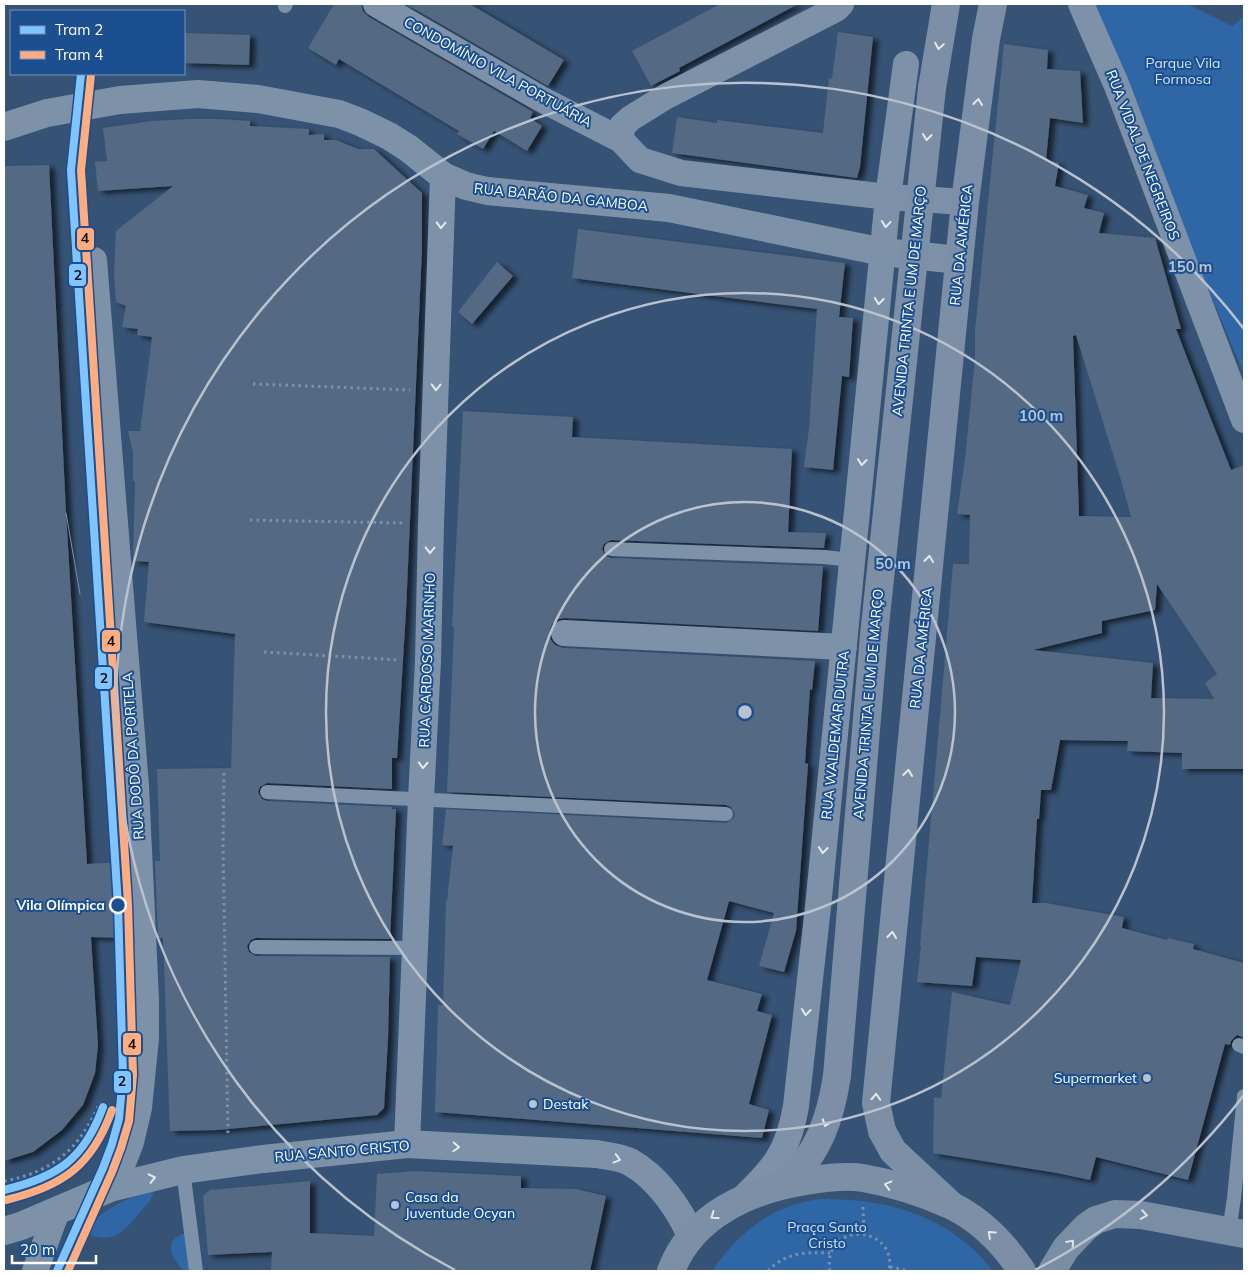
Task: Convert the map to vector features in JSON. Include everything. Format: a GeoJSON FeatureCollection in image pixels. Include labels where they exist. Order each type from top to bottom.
{"type":"FeatureCollection","features":[{"type":"Feature","properties":{"kind":"main road","name":"AVENIDA TRINTA E UM DE MARÇO"},"geometry":{"type":"LineString","coordinates":[[787,1184],[801,1170],[818,1143],[827,1122],[837,1076],[874,635],[932,88],[946,4]]}},
{"type":"Feature","properties":{"kind":"main road","name":"RUA DA AMÉRICA"},"geometry":{"type":"LineString","coordinates":[[951,1205],[893,1151],[882,1131],[876,1104],[965,202],[986,39],[993,4]]}},
{"type":"Feature","properties":{"kind":"main road"},"geometry":{"type":"LineString","coordinates":[[671,1271],[678,1253],[691,1236],[711,1217],[741,1200],[787,1184],[844,1177],[862,1178],[912,1191],[951,1205],[982,1226],[998,1240],[1022,1271]]}},
{"type":"Feature","properties":{"kind":"main road"},"geometry":{"type":"LineString","coordinates":[[1052,1271],[1066,1248],[1086,1227],[1096,1220],[1115,1214],[1141,1215],[1237,1233]]}},
{"type":"Feature","properties":{"kind":"street","name":"CONDOMÍNIO VILA PORTUÁRIA"},"geometry":{"type":"LineString","coordinates":[[376,4],[541,99],[620,140],[640,160],[681,173],[888,197],[965,202]]}},
{"type":"Feature","properties":{"kind":"street"},"geometry":{"type":"LineString","coordinates":[[620,140],[622,126],[631,118],[665,97],[836,9],[841,4]]}},
{"type":"Feature","properties":{"kind":"street","name":"RUA VIDAL DE NEGREIROS"},"geometry":{"type":"LineString","coordinates":[[1081,4],[1117,86],[1244,420]]}},
{"type":"Feature","properties":{"kind":"street","name":"RUA WALDEMAR DUTRA"},"geometry":{"type":"LineString","coordinates":[[741,1200],[763,1179],[775,1163],[786,1146],[792,1130],[818,907],[888,197],[906,64]]}},
{"type":"Feature","properties":{"kind":"street","name":"RUA BARÃO DA GAMBOA"},"geometry":{"type":"LineString","coordinates":[[15,123],[91,104],[198,94],[229,96],[295,105],[339,114],[360,122],[389,136],[408,148],[443,176],[466,186],[487,190],[669,208],[884,252],[959,260]]}},
{"type":"Feature","properties":{"kind":"street","name":"RUA CARDOSO MARINHO"},"geometry":{"type":"LineString","coordinates":[[407,1144],[428,661],[431,514],[443,176]]}},
{"type":"Feature","properties":{"kind":"street","name":"RUA DODÔ DA PORTELA"},"geometry":{"type":"LineString","coordinates":[[94,260],[136,786],[146,1000],[146,1038],[139,1108],[131,1142],[110,1188]]}},
{"type":"Feature","properties":{"kind":"street"},"geometry":{"type":"LineString","coordinates":[[564,633],[844,647]]}},
{"type":"Feature","properties":{"kind":"street","name":"RUA SANTO CRISTO"},"geometry":{"type":"LineString","coordinates":[[4,1231],[21,1226],[110,1188],[183,1170],[264,1159],[407,1144],[596,1154],[623,1160],[644,1172],[665,1194],[680,1215],[691,1236]]}},
{"type":"Feature","properties":{"kind":"street"},"geometry":{"type":"LineString","coordinates":[[40,1270],[57,1211]]}},
{"type":"Feature","properties":{"kind":"lane"},"geometry":{"type":"LineString","coordinates":[[611,549],[824,556],[852,560]]}},
{"type":"Feature","properties":{"kind":"lane"},"geometry":{"type":"LineString","coordinates":[[267,792],[726,814]]}},
{"type":"Feature","properties":{"kind":"lane"},"geometry":{"type":"LineString","coordinates":[[256,947],[415,948]]}},
{"type":"Feature","properties":{"kind":"lane"},"geometry":{"type":"LineString","coordinates":[[1237,1233],[1234,1198],[1244,1096]]}},
{"type":"Feature","properties":{"kind":"lane"},"geometry":{"type":"LineString","coordinates":[[183,1170],[196,1271]]}},
{"type":"Feature","properties":{"kind":"path"},"geometry":{"type":"LineString","coordinates":[[253,384],[416,390]]}},
{"type":"Feature","properties":{"kind":"path"},"geometry":{"type":"LineString","coordinates":[[250,520],[409,523]]}},
{"type":"Feature","properties":{"kind":"path"},"geometry":{"type":"LineString","coordinates":[[264,652],[410,660]]}},
{"type":"Feature","properties":{"kind":"path"},"geometry":{"type":"LineString","coordinates":[[224,773],[223,843],[228,1164]]}},
{"type":"Feature","properties":{"kind":"path"},"geometry":{"type":"LineString","coordinates":[[4,1181],[26,1177],[56,1163],[90,1124],[100,1102]]}},
{"type":"Feature","properties":{"kind":"path"},"geometry":{"type":"LineString","coordinates":[[830,1271],[828,1264],[830,1253],[835,1244],[844,1237],[854,1234],[864,1234],[873,1237],[881,1243],[890,1260],[889,1269],[908,1271]]}},
{"type":"Feature","properties":{"kind":"path"},"geometry":{"type":"LineString","coordinates":[[768,1271],[780,1261],[795,1254],[809,1252],[830,1253]]}},
{"type":"Feature","properties":{"kind":"green space","name":"Parque Vila Formosa"},"geometry":{"type":"Polygon","coordinates":[[[1089,4],[1187,4],[1232,26],[1244,17],[1244,374],[1089,4]]]}},
{"type":"Feature","properties":{"kind":"green space"},"geometry":{"type":"Polygon","coordinates":[[[153,1189],[149,1202],[128,1226],[117,1235],[103,1238],[85,1233],[97,1218],[115,1206],[153,1189]]]}},
{"type":"Feature","properties":{"kind":"green space","name":"Praça Santo Cristo"},"geometry":{"type":"Polygon","coordinates":[[[820,1199],[870,1202],[916,1214],[958,1236],[993,1271],[712,1271],[734,1244],[758,1223],[787,1207],[820,1199]]]}},
{"type":"Feature","properties":{"kind":"green space"},"geometry":{"type":"Polygon","coordinates":[[[182,1234],[187,1234],[193,1271],[183,1271],[171,1252],[172,1243],[182,1234]]]}},
{"type":"Feature","properties":{"kind":"building"},"geometry":{"type":"Polygon","coordinates":[[[334,4],[361,4],[363,11],[369,17],[533,112],[530,118],[542,126],[527,151],[494,131],[483,149],[457,134],[459,131],[339,59],[336,65],[308,48],[334,4]]]}},
{"type":"Feature","properties":{"kind":"building"},"geometry":{"type":"Polygon","coordinates":[[[406,4],[470,4],[564,60],[548,86],[406,4]]]}},
{"type":"Feature","properties":{"kind":"building"},"geometry":{"type":"Polygon","coordinates":[[[720,4],[798,4],[679,68],[680,71],[651,86],[632,51],[720,4]]]}},
{"type":"Feature","properties":{"kind":"building"},"geometry":{"type":"Polygon","coordinates":[[[838,32],[873,37],[860,167],[857,178],[672,153],[677,117],[717,123],[717,120],[823,133],[829,78],[832,79],[838,32]]]}},
{"type":"Feature","properties":{"kind":"building"},"geometry":{"type":"Polygon","coordinates":[[[185,33],[250,35],[249,65],[185,63],[185,33]]]}},
{"type":"Feature","properties":{"kind":"building"},"geometry":{"type":"Polygon","coordinates":[[[1004,44],[1048,50],[1047,69],[1080,71],[1083,123],[1050,118],[1046,160],[1059,163],[1055,186],[1088,195],[1084,208],[1104,213],[1099,233],[1155,238],[1181,329],[1176,329],[1203,399],[1231,470],[1244,465],[1244,769],[1182,769],[1182,753],[1127,751],[1128,741],[1060,740],[1051,790],[1041,790],[1039,819],[1037,819],[1032,903],[1046,903],[1124,917],[1122,928],[1167,940],[1168,938],[1194,944],[1193,949],[1244,963],[1244,1038],[1237,1035],[1230,1045],[1225,1044],[1188,1180],[1096,1157],[1090,1180],[933,1153],[934,1097],[941,1098],[952,992],[1010,1005],[1021,960],[976,957],[972,986],[917,982],[953,564],[969,564],[970,515],[957,514],[965,459],[975,358],[975,330],[1004,44]],[[1076,335],[1073,336],[1079,516],[1131,517],[1120,477],[1076,335]],[[1157,584],[1155,610],[1102,621],[1102,633],[1033,650],[1153,663],[1151,698],[1214,699],[1205,683],[1217,674],[1157,584]]]}},
{"type":"Feature","properties":{"kind":"building"},"geometry":{"type":"Polygon","coordinates":[[[188,119],[250,121],[250,126],[309,129],[309,135],[324,134],[324,140],[336,140],[358,149],[374,149],[422,193],[422,248],[406,611],[397,758],[392,758],[392,789],[267,783],[260,787],[258,792],[262,799],[267,801],[392,807],[392,809],[396,809],[390,939],[256,938],[251,940],[247,946],[249,952],[256,956],[390,957],[384,1108],[377,1115],[218,1130],[170,1131],[163,938],[158,938],[155,861],[160,861],[157,769],[231,768],[235,634],[144,622],[149,562],[133,561],[135,481],[133,481],[133,452],[128,431],[140,431],[152,337],[137,335],[138,329],[122,327],[126,306],[116,302],[114,275],[116,231],[173,186],[98,191],[95,162],[107,161],[103,128],[151,121],[188,119]]]}},
{"type":"Feature","properties":{"kind":"building"},"geometry":{"type":"Polygon","coordinates":[[[49,165],[66,513],[87,864],[125,862],[128,938],[91,937],[98,1045],[95,1073],[83,1105],[62,1130],[33,1152],[4,1161],[4,166],[49,165]]]}},
{"type":"Feature","properties":{"kind":"building"},"geometry":{"type":"Polygon","coordinates":[[[578,229],[845,263],[839,317],[853,318],[849,377],[842,376],[833,470],[804,467],[809,428],[817,309],[572,278],[578,229]]]}},
{"type":"Feature","properties":{"kind":"building"},"geometry":{"type":"Polygon","coordinates":[[[497,262],[513,276],[472,324],[458,312],[497,262]]]}},
{"type":"Feature","properties":{"kind":"building"},"geometry":{"type":"Polygon","coordinates":[[[463,411],[573,417],[572,437],[792,449],[788,532],[826,533],[824,548],[611,540],[604,544],[602,549],[606,556],[611,558],[823,566],[818,631],[565,618],[558,619],[552,624],[549,633],[555,645],[563,648],[815,661],[812,690],[810,689],[805,763],[808,764],[796,931],[784,972],[759,966],[774,913],[729,901],[707,980],[762,994],[757,1011],[772,1015],[749,1104],[769,1110],[762,1138],[435,1112],[438,1005],[443,1005],[446,900],[453,846],[442,845],[446,809],[726,823],[733,819],[735,814],[731,807],[726,805],[447,792],[454,627],[452,627],[463,411]]]}},
{"type":"Feature","properties":{"kind":"building"},"geometry":{"type":"Polygon","coordinates":[[[414,1171],[521,1176],[521,1188],[576,1189],[606,1196],[590,1271],[271,1271],[272,1252],[208,1255],[203,1196],[210,1190],[310,1181],[310,1233],[374,1236],[377,1174],[414,1171]]]}},
{"type":"Feature","properties":{"kind":"tram line","name":"2"},"geometry":{"type":"LineString","coordinates":[[57,1271],[112,1144],[119,1119],[123,1075],[118,905],[71,170],[81,75]]}},
{"type":"Feature","properties":{"kind":"tram line","name":"4"},"geometry":{"type":"LineString","coordinates":[[68,1271],[121,1148],[129,1121],[133,1075],[128,904],[81,170],[91,75]]}},
{"type":"Feature","properties":{"kind":"tram line"},"geometry":{"type":"LineString","coordinates":[[66,513],[80,594]]}},
{"type":"Feature","properties":{"kind":"tram line","name":"2"},"geometry":{"type":"LineString","coordinates":[[4,1190],[39,1179],[66,1164],[87,1140],[103,1107]]}},
{"type":"Feature","properties":{"kind":"tram line","name":"4"},"geometry":{"type":"LineString","coordinates":[[6,1200],[44,1188],[73,1171],[95,1146],[112,1110]]}},
{"type":"Feature","properties":{"kind":"place","name":"Vila Olímpica"},"geometry":{"type":"Point","coordinates":[118,905]}},
{"type":"Feature","properties":{"kind":"place","name":"Supermarket"},"geometry":{"type":"Point","coordinates":[1147,1078]}},
{"type":"Feature","properties":{"kind":"place","name":"Destak"},"geometry":{"type":"Point","coordinates":[533,1104]}},
{"type":"Feature","properties":{"kind":"place","name":"Casa da Juventude Ocyan"},"geometry":{"type":"Point","coordinates":[395,1205]}}]}
